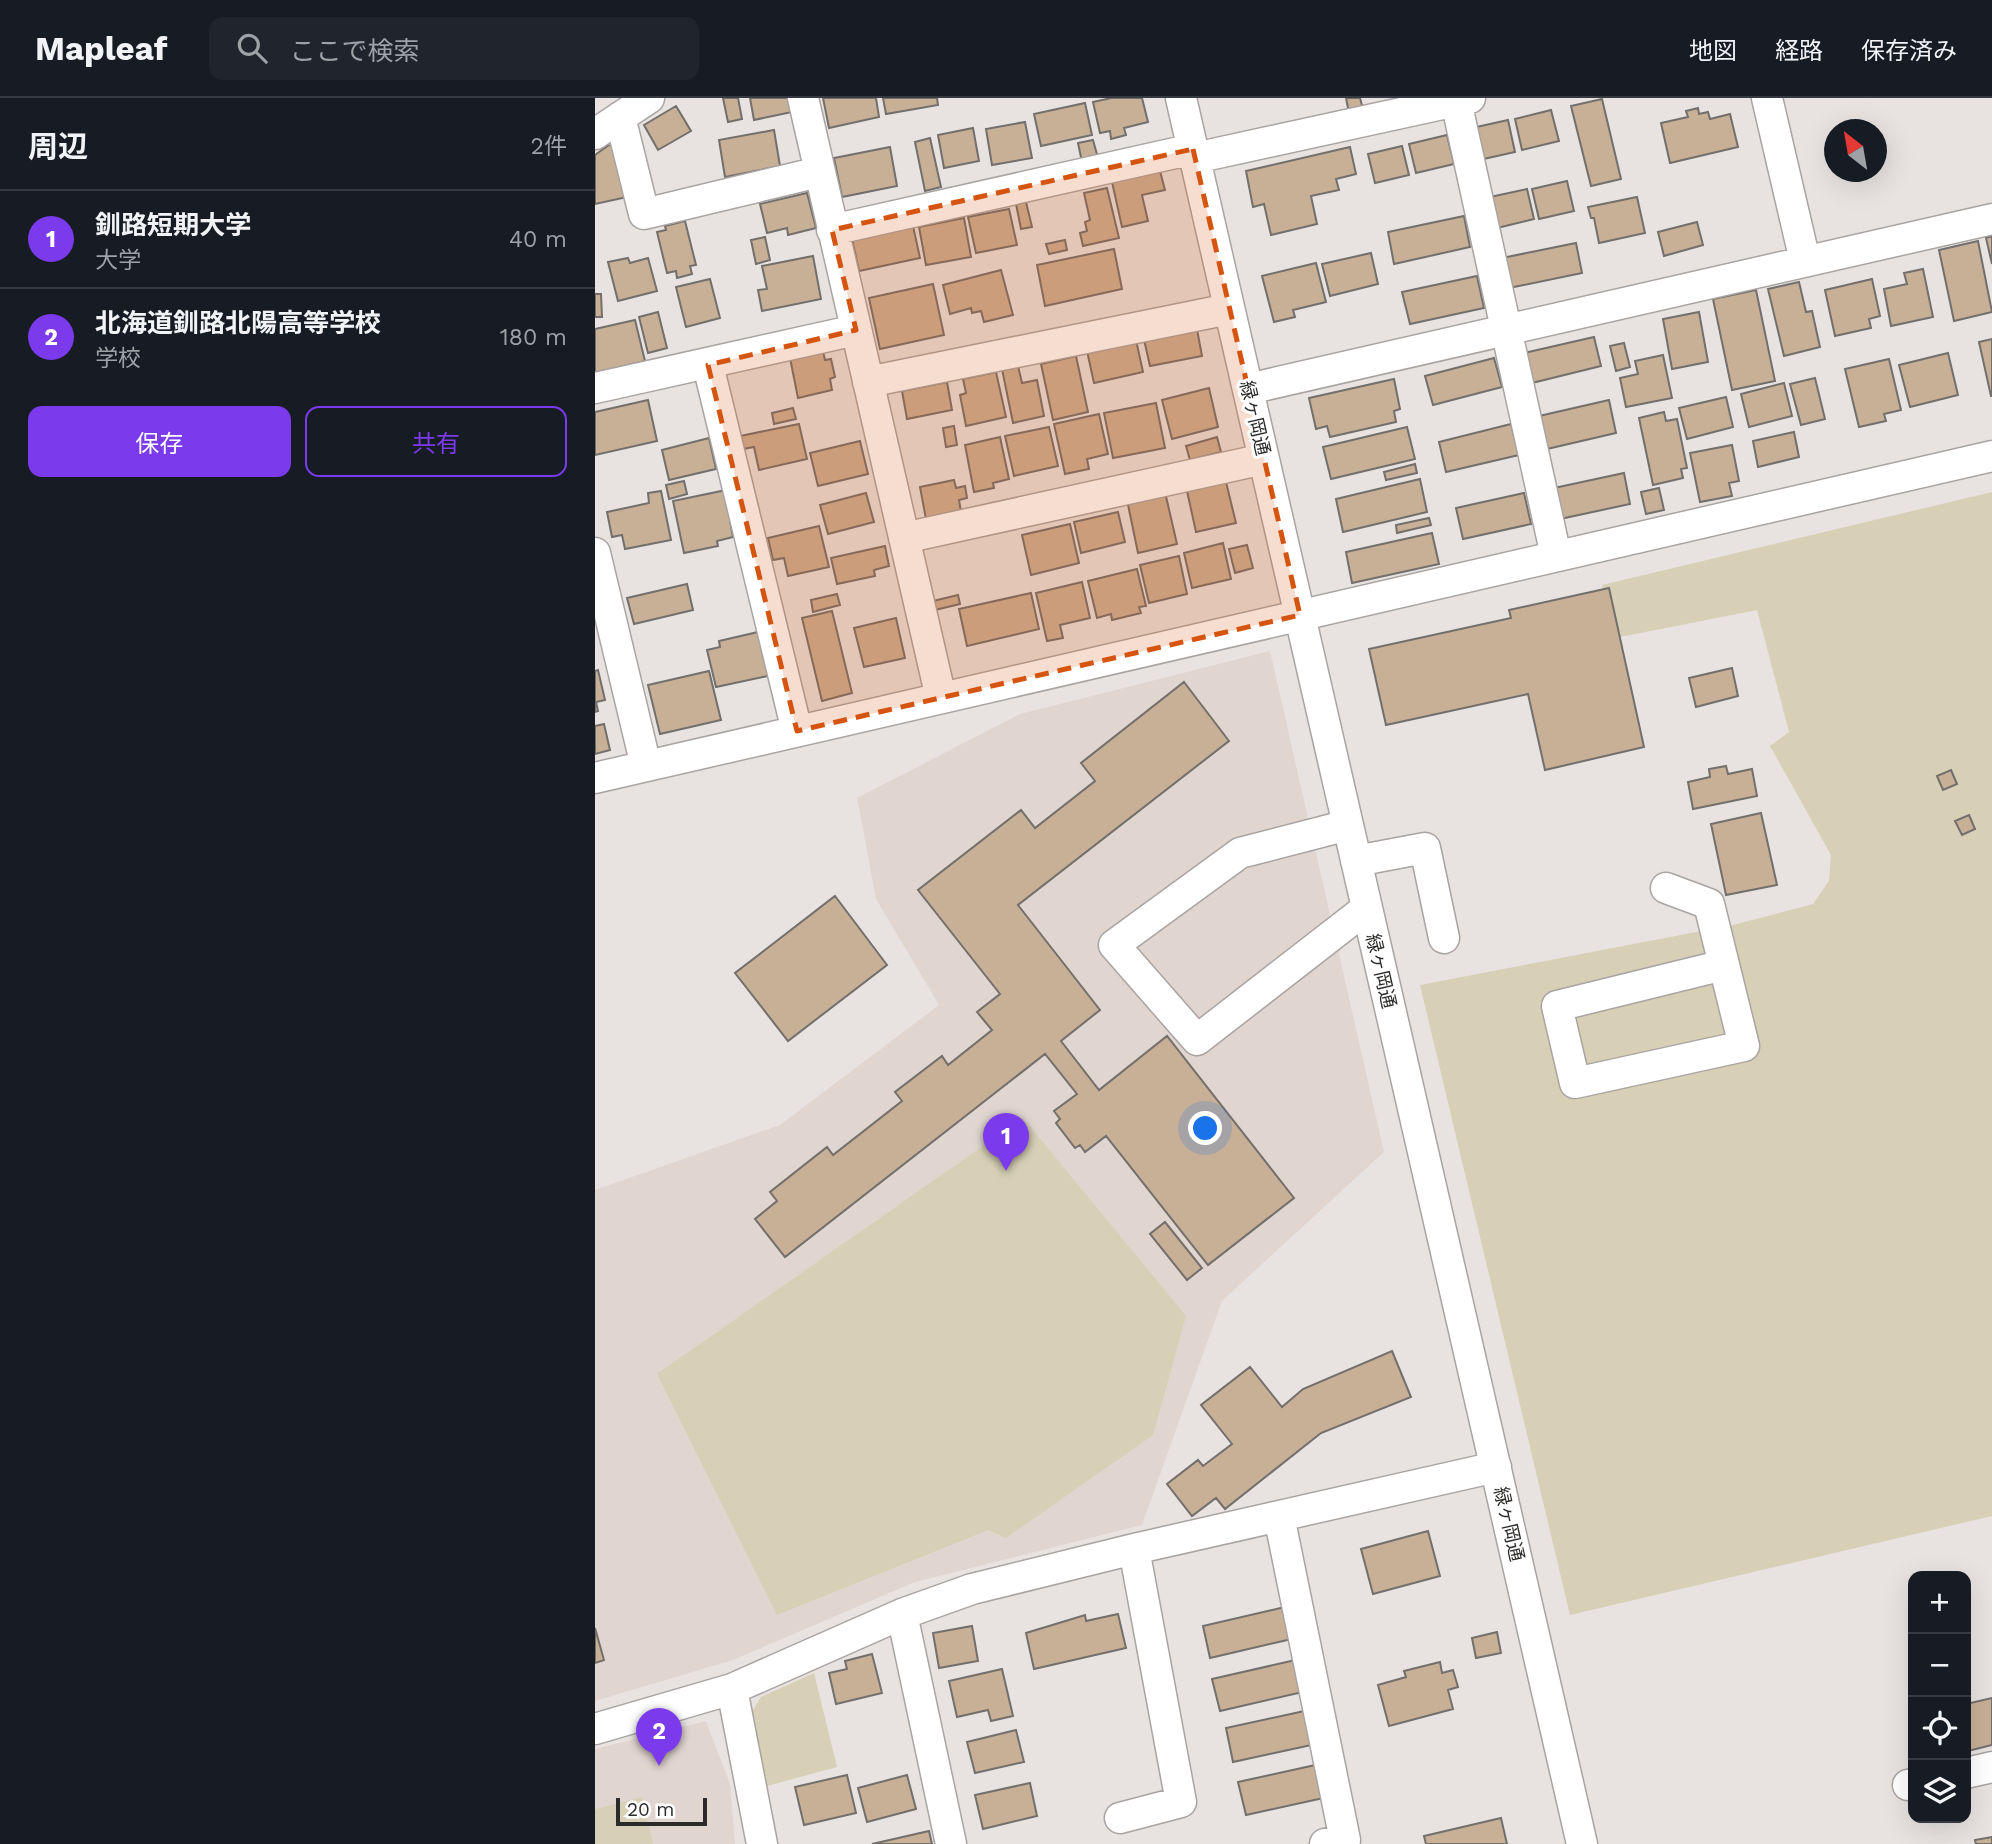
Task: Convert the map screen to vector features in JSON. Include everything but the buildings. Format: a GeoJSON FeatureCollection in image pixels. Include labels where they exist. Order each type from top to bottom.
{"type":"FeatureCollection","features":[{"type":"Feature","properties":{"kind":"street"},"geometry":{"type":"LineString","coordinates":[[595,134],[649,98]]}},
{"type":"Feature","properties":{"kind":"street"},"geometry":{"type":"LineString","coordinates":[[803,98],[941,698]]}},
{"type":"Feature","properties":{"kind":"street","name":"緑ヶ岡通"},"geometry":{"type":"LineString","coordinates":[[1181,98],[1582,1844]]}},
{"type":"Feature","properties":{"kind":"street"},"geometry":{"type":"LineString","coordinates":[[1767,98],[1805,261]]}},
{"type":"Feature","properties":{"kind":"street"},"geometry":{"type":"LineString","coordinates":[[832,230],[1463,99],[1504,330],[1556,556]]}},
{"type":"Feature","properties":{"kind":"street"},"geometry":{"type":"LineString","coordinates":[[619,117],[644,214],[818,172]]}},
{"type":"Feature","properties":{"kind":"street"},"geometry":{"type":"LineString","coordinates":[[1248,389],[1992,219]]}},
{"type":"Feature","properties":{"kind":"street"},"geometry":{"type":"LineString","coordinates":[[868,382],[1229,309]]}},
{"type":"Feature","properties":{"kind":"street"},"geometry":{"type":"LineString","coordinates":[[595,388],[856,330]]}},
{"type":"Feature","properties":{"kind":"street"},"geometry":{"type":"LineString","coordinates":[[708,365],[797,731]]}},
{"type":"Feature","properties":{"kind":"street"},"geometry":{"type":"LineString","coordinates":[[595,778],[1992,456]]}},
{"type":"Feature","properties":{"kind":"street"},"geometry":{"type":"LineString","coordinates":[[904,538],[1264,459]]}},
{"type":"Feature","properties":{"kind":"street"},"geometry":{"type":"LineString","coordinates":[[595,553],[646,766]]}},
{"type":"Feature","properties":{"kind":"street"},"geometry":{"type":"LineString","coordinates":[[1348,825],[1240,853],[1114,945],[1197,1040],[1367,908]]}},
{"type":"Feature","properties":{"kind":"street"},"geometry":{"type":"LineString","coordinates":[[1356,861],[1425,848],[1444,939]]}},
{"type":"Feature","properties":{"kind":"street"},"geometry":{"type":"LineString","coordinates":[[1666,888],[1709,904],[1744,1046],[1575,1083],[1557,1006],[1724,965]]}},
{"type":"Feature","properties":{"kind":"street"},"geometry":{"type":"LineString","coordinates":[[595,1730],[732,1689],[902,1614],[972,1589],[1134,1549],[1496,1467]]}},
{"type":"Feature","properties":{"kind":"street"},"geometry":{"type":"LineString","coordinates":[[1279,1516],[1345,1840],[1325,1844]]}},
{"type":"Feature","properties":{"kind":"street"},"geometry":{"type":"LineString","coordinates":[[1120,1818],[1181,1802],[1134,1549]]}},
{"type":"Feature","properties":{"kind":"street"},"geometry":{"type":"LineString","coordinates":[[902,1614],[951,1844]]}},
{"type":"Feature","properties":{"kind":"street"},"geometry":{"type":"LineString","coordinates":[[732,1689],[762,1844]]}},
{"type":"Feature","properties":{"kind":"street"},"geometry":{"type":"LineString","coordinates":[[1971,1772],[1992,1768]]}},
{"type":"Feature","properties":{"kind":"highlighted area"},"geometry":{"type":"Polygon","coordinates":[[[1193,149],[1300,615],[797,731],[708,365],[856,330],[832,230],[1193,149]]]}},
{"type":"Feature","properties":{"kind":"shaded area"},"geometry":{"type":"Polygon","coordinates":[[[1992,492],[1992,1516],[1570,1615],[1420,985],[1733,925],[1813,904],[1829,881],[1831,855],[1770,746],[1789,732],[1757,610],[1615,638],[1602,585],[1992,492]]]}},
{"type":"Feature","properties":{"kind":"shaded area"},"geometry":{"type":"Polygon","coordinates":[[[1270,651],[1384,1152],[1222,1301],[1142,1525],[915,1582],[733,1660],[595,1701],[595,1190],[780,1125],[939,1005],[876,899],[857,798],[1020,714],[1270,651]]]}},
{"type":"Feature","properties":{"kind":"shaded area"},"geometry":{"type":"Polygon","coordinates":[[[1023,1118],[1186,1316],[1153,1435],[1006,1538],[988,1530],[777,1615],[657,1374],[1023,1118]]]}},
{"type":"Feature","properties":{"kind":"shaded area"},"geometry":{"type":"Polygon","coordinates":[[[814,1673],[837,1767],[767,1786],[748,1718],[761,1697],[814,1673]]]}},
{"type":"Feature","properties":{"kind":"shaded area"},"geometry":{"type":"Polygon","coordinates":[[[706,1721],[730,1784],[735,1844],[595,1844],[595,1749],[706,1721]]]}},
{"type":"Feature","properties":{"kind":"shaded area"},"geometry":{"type":"Polygon","coordinates":[[[642,1797],[653,1844],[595,1844],[595,1809],[642,1797]]]}},
{"type":"Feature","properties":{"kind":"place","name":"釧路短期大学"},"geometry":{"type":"Point","coordinates":[1006,1171]}},
{"type":"Feature","properties":{"kind":"place","name":"北海道釧路北陽高等学校"},"geometry":{"type":"Point","coordinates":[659,1766]}}]}
